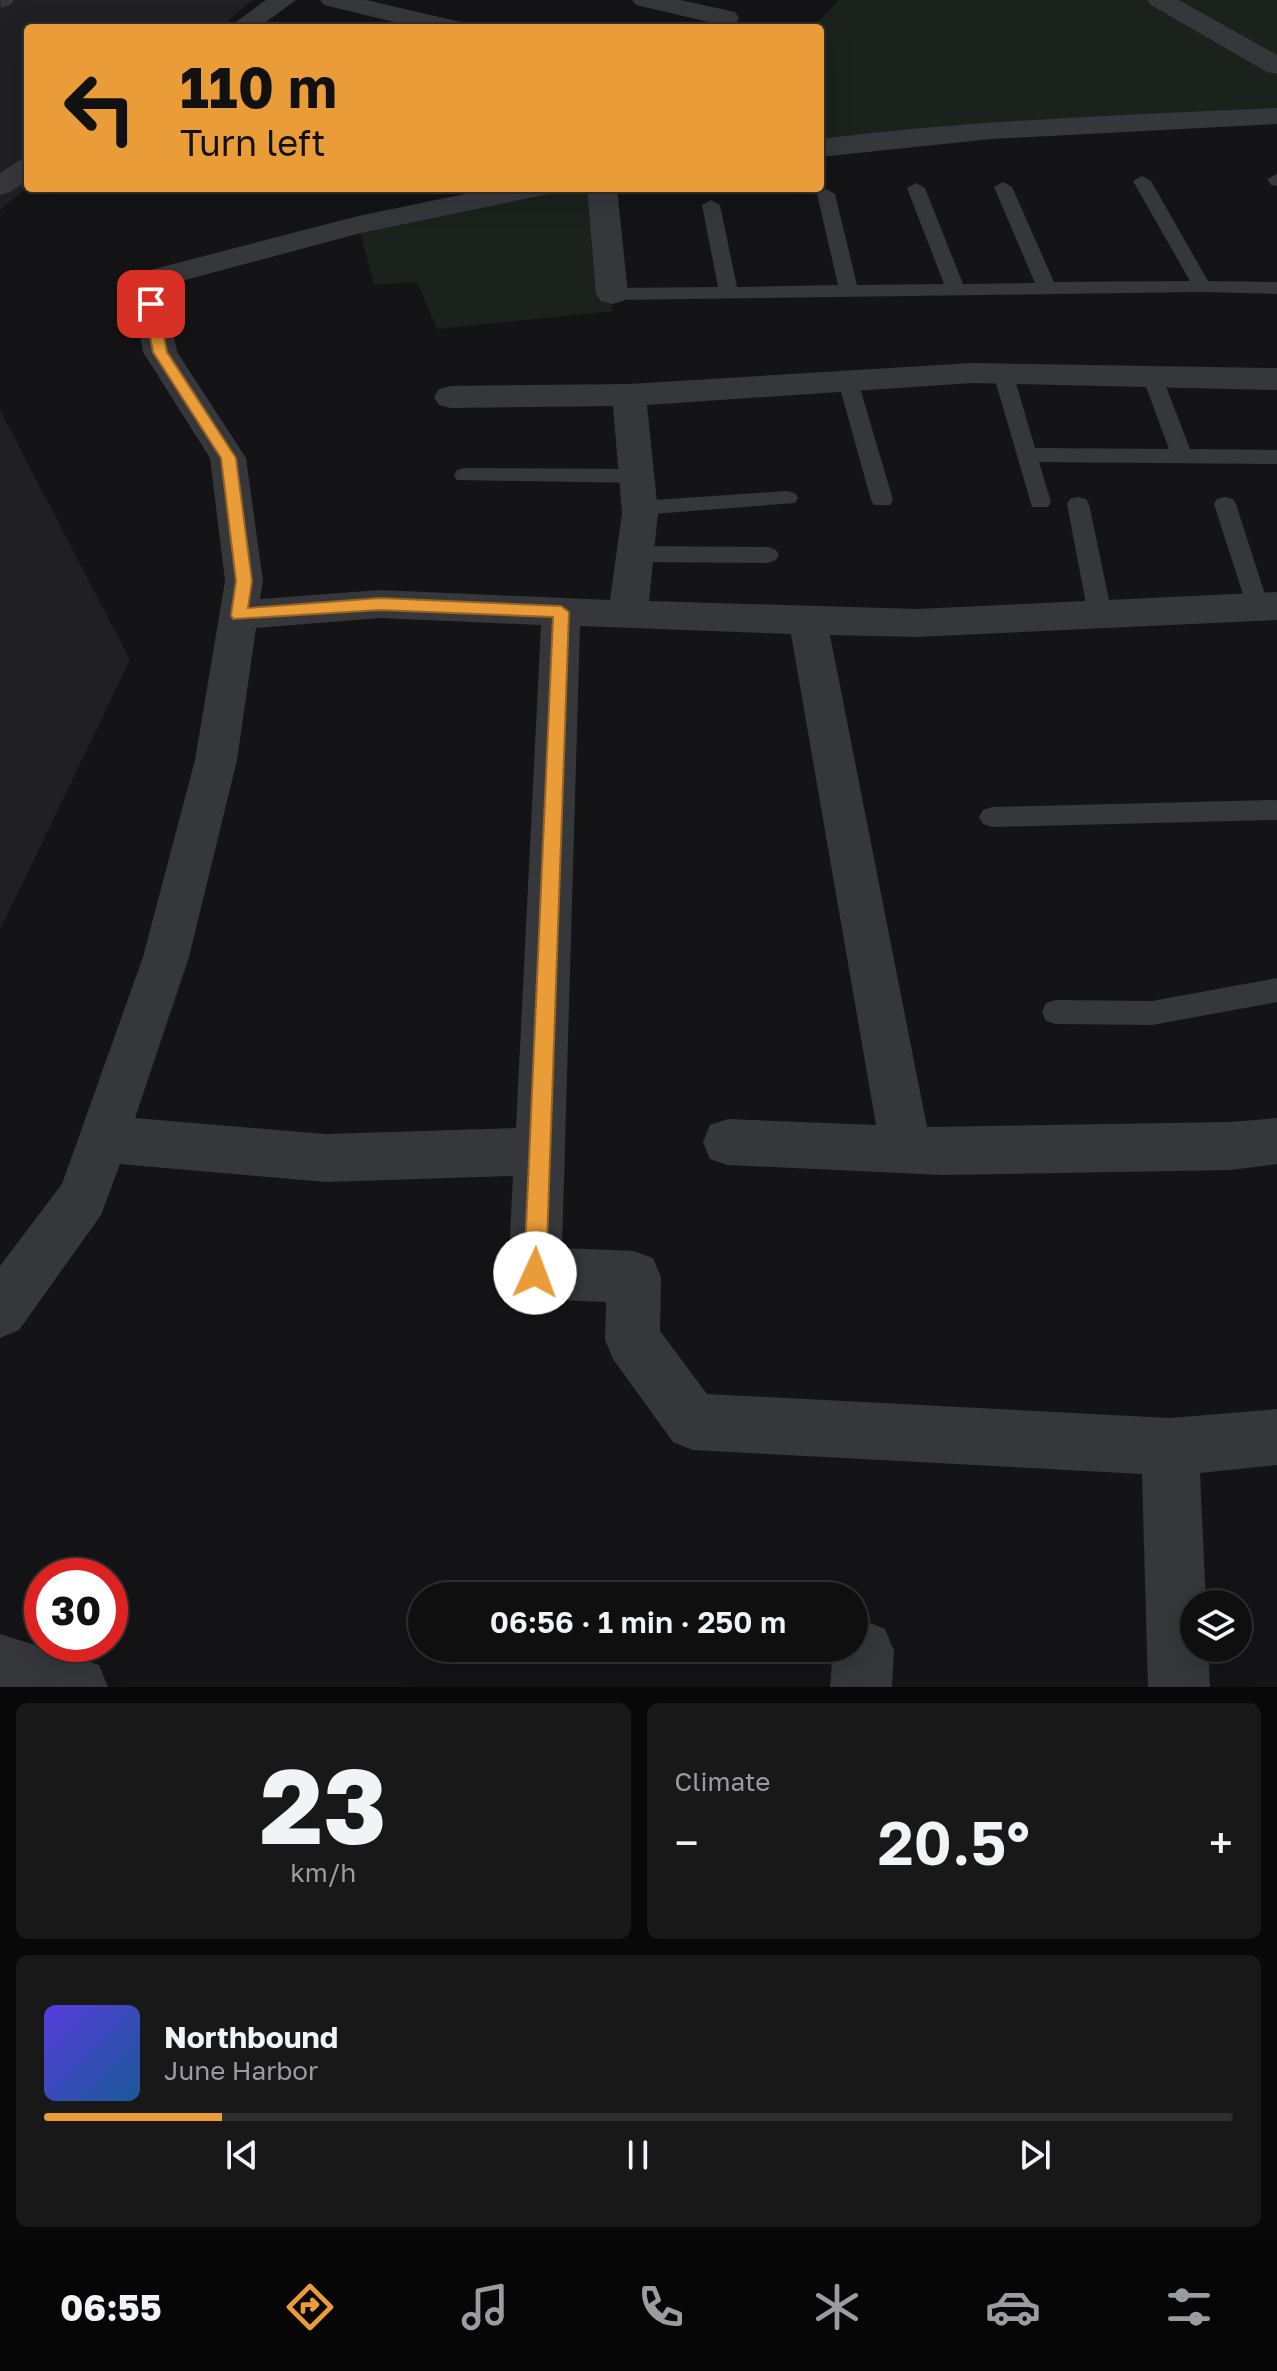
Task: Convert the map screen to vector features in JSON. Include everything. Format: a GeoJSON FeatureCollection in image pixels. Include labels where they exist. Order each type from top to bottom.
{"type":"FeatureCollection","features":[{"type":"Feature","properties":{"kind":"street"},"geometry":{"type":"LineString","coordinates":[[247,24],[283,0]]}},
{"type":"Feature","properties":{"kind":"street"},"geometry":{"type":"LineString","coordinates":[[333,0],[435,24]]}},
{"type":"Feature","properties":{"kind":"street"},"geometry":{"type":"LineString","coordinates":[[645,0],[721,23],[745,0]]}},
{"type":"Feature","properties":{"kind":"street"},"geometry":{"type":"LineString","coordinates":[[1160,0],[1277,66]]}},
{"type":"Feature","properties":{"kind":"street"},"geometry":{"type":"LineString","coordinates":[[824,147],[867,141],[1081,126],[1277,116]]}},
{"type":"Feature","properties":{"kind":"street"},"geometry":{"type":"LineString","coordinates":[[0,186],[24,170]]}},
{"type":"Feature","properties":{"kind":"street"},"geometry":{"type":"LineString","coordinates":[[0,1311],[83,1198],[166,957],[216,760],[244,581],[228,458],[160,352],[146,281],[358,225],[519,192]]}},
{"type":"Feature","properties":{"kind":"street"},"geometry":{"type":"LineString","coordinates":[[602,192],[612,294]]}},
{"type":"Feature","properties":{"kind":"street"},"geometry":{"type":"LineString","coordinates":[[451,397],[629,395],[1003,373],[1277,379]]}},
{"type":"Feature","properties":{"kind":"street"},"geometry":{"type":"LineString","coordinates":[[628,614],[638,492],[629,395]]}},
{"type":"Feature","properties":{"kind":"street"},"geometry":{"type":"LineString","coordinates":[[239,615],[380,604],[917,623],[1268,606]]}},
{"type":"Feature","properties":{"kind":"street"},"geometry":{"type":"LineString","coordinates":[[561,612],[535,1273],[634,1277],[632,1340],[693,1422],[1170,1447],[1277,1437]]}},
{"type":"Feature","properties":{"kind":"street"},"geometry":{"type":"LineString","coordinates":[[808,620],[906,1149]]}},
{"type":"Feature","properties":{"kind":"street"},"geometry":{"type":"LineString","coordinates":[[103,1139],[326,1158],[539,1151]]}},
{"type":"Feature","properties":{"kind":"street"},"geometry":{"type":"LineString","coordinates":[[728,1142],[943,1151],[1231,1146],[1277,1141]]}},
{"type":"Feature","properties":{"kind":"street"},"geometry":{"type":"LineString","coordinates":[[1170,1447],[1179,1687]]}},
{"type":"Feature","properties":{"kind":"street"},"geometry":{"type":"LineString","coordinates":[[0,1665],[77,1687]]}},
{"type":"Feature","properties":{"kind":"lane"},"geometry":{"type":"LineString","coordinates":[[1142,181],[1202,286]]}},
{"type":"Feature","properties":{"kind":"lane"},"geometry":{"type":"LineString","coordinates":[[1003,187],[1047,289]]}},
{"type":"Feature","properties":{"kind":"lane"},"geometry":{"type":"LineString","coordinates":[[916,188],[956,290]]}},
{"type":"Feature","properties":{"kind":"lane"},"geometry":{"type":"LineString","coordinates":[[826,194],[849,292]]}},
{"type":"Feature","properties":{"kind":"lane"},"geometry":{"type":"LineString","coordinates":[[711,205],[729,293]]}},
{"type":"Feature","properties":{"kind":"lane"},"geometry":{"type":"LineString","coordinates":[[612,294],[1202,286],[1277,288]]}},
{"type":"Feature","properties":{"kind":"lane"},"geometry":{"type":"LineString","coordinates":[[1003,373],[1040,502]]}},
{"type":"Feature","properties":{"kind":"lane"},"geometry":{"type":"LineString","coordinates":[[1152,376],[1182,456]]}},
{"type":"Feature","properties":{"kind":"lane"},"geometry":{"type":"LineString","coordinates":[[848,381],[882,500]]}},
{"type":"Feature","properties":{"kind":"lane"},"geometry":{"type":"LineString","coordinates":[[1026,455],[1277,457]]}},
{"type":"Feature","properties":{"kind":"lane"},"geometry":{"type":"LineString","coordinates":[[465,475],[638,492],[787,498]]}},
{"type":"Feature","properties":{"kind":"lane"},"geometry":{"type":"LineString","coordinates":[[1078,504],[1100,614]]}},
{"type":"Feature","properties":{"kind":"lane"},"geometry":{"type":"LineString","coordinates":[[1225,504],[1268,606]]}},
{"type":"Feature","properties":{"kind":"lane"},"geometry":{"type":"LineString","coordinates":[[635,554],[768,555]]}},
{"type":"Feature","properties":{"kind":"lane"},"geometry":{"type":"LineString","coordinates":[[992,817],[1277,810]]}},
{"type":"Feature","properties":{"kind":"lane"},"geometry":{"type":"LineString","coordinates":[[1056,1012],[1152,1013],[1277,990]]}},
{"type":"Feature","properties":{"kind":"shaded area"},"geometry":{"type":"Polygon","coordinates":[[[0,0],[253,0],[224,24],[24,24],[24,190],[0,210],[0,0]]]}},
{"type":"Feature","properties":{"kind":"shaded area"},"geometry":{"type":"Polygon","coordinates":[[[839,0],[1277,0],[1277,112],[824,156],[824,24],[816,24],[839,0]]]}},
{"type":"Feature","properties":{"kind":"shaded area"},"geometry":{"type":"Polygon","coordinates":[[[534,192],[602,192],[613,311],[437,329],[417,282],[374,285],[358,225],[534,192]]]}},
{"type":"Feature","properties":{"kind":"shaded area"},"geometry":{"type":"Polygon","coordinates":[[[0,410],[130,660],[0,930],[0,410]]]}},
{"type":"Feature","properties":{"kind":"route"},"geometry":{"type":"LineString","coordinates":[[151,304],[160,352],[228,458],[244,581],[239,615],[380,604],[561,612],[535,1273]]}}]}
